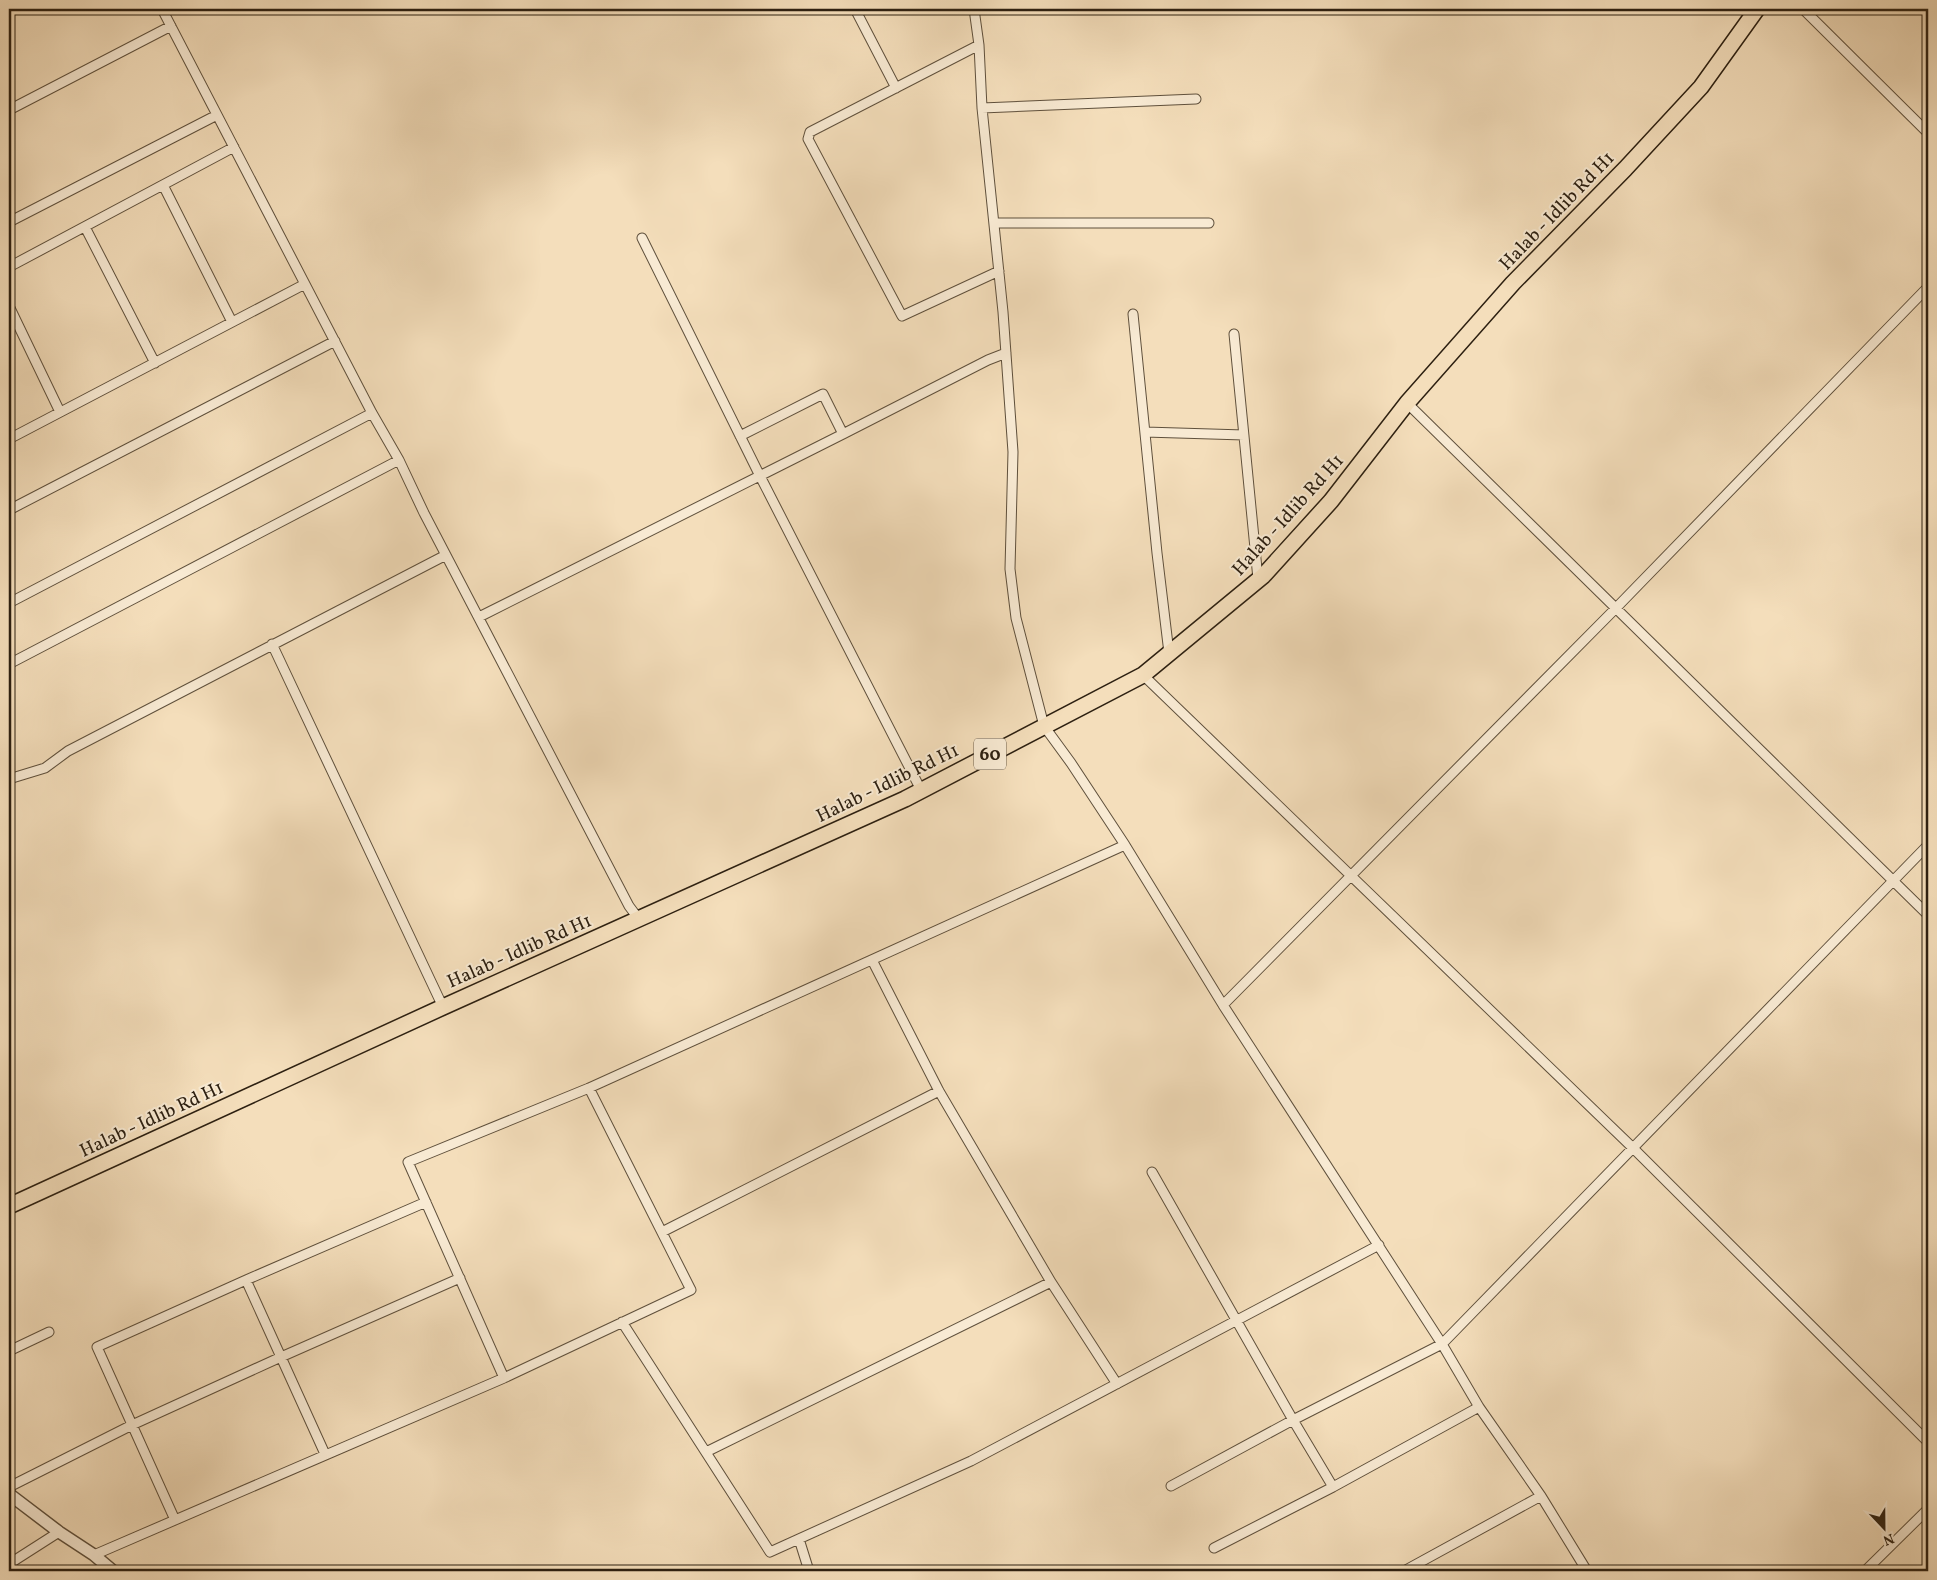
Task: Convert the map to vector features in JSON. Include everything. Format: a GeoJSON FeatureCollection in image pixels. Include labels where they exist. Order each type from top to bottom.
{"type":"FeatureCollection","features":[{"type":"Feature","properties":{"kind":"highway","name":"Halab - Idlib Rd H1"},"geometry":{"type":"LineString","coordinates":[[9,1206],[443,1006],[921,790],[1143,675],[1258,580],[1331,501],[1407,404],[1513,283],[1625,169],[1700,87],[1757,9]]}},
{"type":"Feature","properties":{"kind":"street"},"geometry":{"type":"LineString","coordinates":[[162,9],[372,413],[399,460],[629,906],[638,918]]}},
{"type":"Feature","properties":{"kind":"street"},"geometry":{"type":"LineString","coordinates":[[855,9],[896,88]]}},
{"type":"Feature","properties":{"kind":"street"},"geometry":{"type":"LineString","coordinates":[[974,9],[979,45],[982,108],[995,223],[1013,452],[1010,568],[1016,618],[1044,726],[1071,763],[1125,845],[1223,1005],[1379,1245],[1442,1344],[1479,1407],[1541,1496],[1587,1571]]}},
{"type":"Feature","properties":{"kind":"street"},"geometry":{"type":"LineString","coordinates":[[1803,9],[1928,133]]}},
{"type":"Feature","properties":{"kind":"street"},"geometry":{"type":"LineString","coordinates":[[9,110],[171,26]]}},
{"type":"Feature","properties":{"kind":"street"},"geometry":{"type":"LineString","coordinates":[[979,45],[810,132],[808,139],[902,316],[999,271]]}},
{"type":"Feature","properties":{"kind":"street"},"geometry":{"type":"LineString","coordinates":[[982,108],[1196,99]]}},
{"type":"Feature","properties":{"kind":"street"},"geometry":{"type":"LineString","coordinates":[[9,222],[217,115]]}},
{"type":"Feature","properties":{"kind":"street"},"geometry":{"type":"LineString","coordinates":[[9,267],[234,147]]}},
{"type":"Feature","properties":{"kind":"street"},"geometry":{"type":"LineString","coordinates":[[164,185],[232,322]]}},
{"type":"Feature","properties":{"kind":"street"},"geometry":{"type":"LineString","coordinates":[[995,223],[1209,223]]}},
{"type":"Feature","properties":{"kind":"street"},"geometry":{"type":"LineString","coordinates":[[85,226],[155,363]]}},
{"type":"Feature","properties":{"kind":"street"},"geometry":{"type":"LineString","coordinates":[[642,238],[760,476],[921,790]]}},
{"type":"Feature","properties":{"kind":"street"},"geometry":{"type":"LineString","coordinates":[[9,439],[305,284]]}},
{"type":"Feature","properties":{"kind":"street"},"geometry":{"type":"LineString","coordinates":[[1223,1005],[1615,608],[1928,287]]}},
{"type":"Feature","properties":{"kind":"street"},"geometry":{"type":"LineString","coordinates":[[9,306],[60,412]]}},
{"type":"Feature","properties":{"kind":"street"},"geometry":{"type":"LineString","coordinates":[[1133,314],[1169,653]]}},
{"type":"Feature","properties":{"kind":"street"},"geometry":{"type":"LineString","coordinates":[[1234,334],[1258,580]]}},
{"type":"Feature","properties":{"kind":"street"},"geometry":{"type":"LineString","coordinates":[[9,510],[335,340]]}},
{"type":"Feature","properties":{"kind":"street"},"geometry":{"type":"LineString","coordinates":[[479,618],[988,360],[1006,353]]}},
{"type":"Feature","properties":{"kind":"street"},"geometry":{"type":"LineString","coordinates":[[740,436],[823,394],[842,434]]}},
{"type":"Feature","properties":{"kind":"street"},"geometry":{"type":"LineString","coordinates":[[1407,404],[1928,914]]}},
{"type":"Feature","properties":{"kind":"street"},"geometry":{"type":"LineString","coordinates":[[9,603],[372,413]]}},
{"type":"Feature","properties":{"kind":"street"},"geometry":{"type":"LineString","coordinates":[[1145,432],[1244,435]]}},
{"type":"Feature","properties":{"kind":"street"},"geometry":{"type":"LineString","coordinates":[[9,664],[399,460]]}},
{"type":"Feature","properties":{"kind":"street"},"geometry":{"type":"LineString","coordinates":[[9,779],[45,768],[68,751],[446,554]]}},
{"type":"Feature","properties":{"kind":"street"},"geometry":{"type":"LineString","coordinates":[[272,644],[443,1006]]}},
{"type":"Feature","properties":{"kind":"street"},"geometry":{"type":"LineString","coordinates":[[1143,675],[1633,1148],[1928,1442]]}},
{"type":"Feature","properties":{"kind":"street"},"geometry":{"type":"LineString","coordinates":[[504,1378],[408,1162],[590,1088],[1125,845]]}},
{"type":"Feature","properties":{"kind":"street"},"geometry":{"type":"LineString","coordinates":[[1172,1486],[1293,1420],[1442,1344],[1928,845]]}},
{"type":"Feature","properties":{"kind":"street"},"geometry":{"type":"LineString","coordinates":[[872,960],[939,1091],[1051,1282],[1117,1384]]}},
{"type":"Feature","properties":{"kind":"street"},"geometry":{"type":"LineString","coordinates":[[94,1555],[504,1378],[691,1290],[590,1088]]}},
{"type":"Feature","properties":{"kind":"street"},"geometry":{"type":"LineString","coordinates":[[662,1232],[939,1091]]}},
{"type":"Feature","properties":{"kind":"street"},"geometry":{"type":"LineString","coordinates":[[1152,1172],[1333,1487]]}},
{"type":"Feature","properties":{"kind":"street"},"geometry":{"type":"LineString","coordinates":[[175,1520],[97,1347],[426,1202]]}},
{"type":"Feature","properties":{"kind":"street"},"geometry":{"type":"LineString","coordinates":[[622,1322],[770,1552],[971,1462],[1379,1245]]}},
{"type":"Feature","properties":{"kind":"street"},"geometry":{"type":"LineString","coordinates":[[9,1487],[132,1425],[460,1278]]}},
{"type":"Feature","properties":{"kind":"street"},"geometry":{"type":"LineString","coordinates":[[246,1280],[325,1454]]}},
{"type":"Feature","properties":{"kind":"street"},"geometry":{"type":"LineString","coordinates":[[706,1452],[1051,1282]]}},
{"type":"Feature","properties":{"kind":"street"},"geometry":{"type":"LineString","coordinates":[[9,1351],[49,1332]]}},
{"type":"Feature","properties":{"kind":"street"},"geometry":{"type":"LineString","coordinates":[[1214,1548],[1333,1487],[1479,1407]]}},
{"type":"Feature","properties":{"kind":"street"},"geometry":{"type":"LineString","coordinates":[[9,1494],[59,1532],[94,1555],[113,1571]]}},
{"type":"Feature","properties":{"kind":"street"},"geometry":{"type":"LineString","coordinates":[[1404,1571],[1541,1496]]}},
{"type":"Feature","properties":{"kind":"street"},"geometry":{"type":"LineString","coordinates":[[1865,1571],[1928,1508]]}},
{"type":"Feature","properties":{"kind":"street"},"geometry":{"type":"LineString","coordinates":[[9,1564],[59,1532]]}},
{"type":"Feature","properties":{"kind":"street"},"geometry":{"type":"LineString","coordinates":[[799,1539],[809,1571]]}}]}
